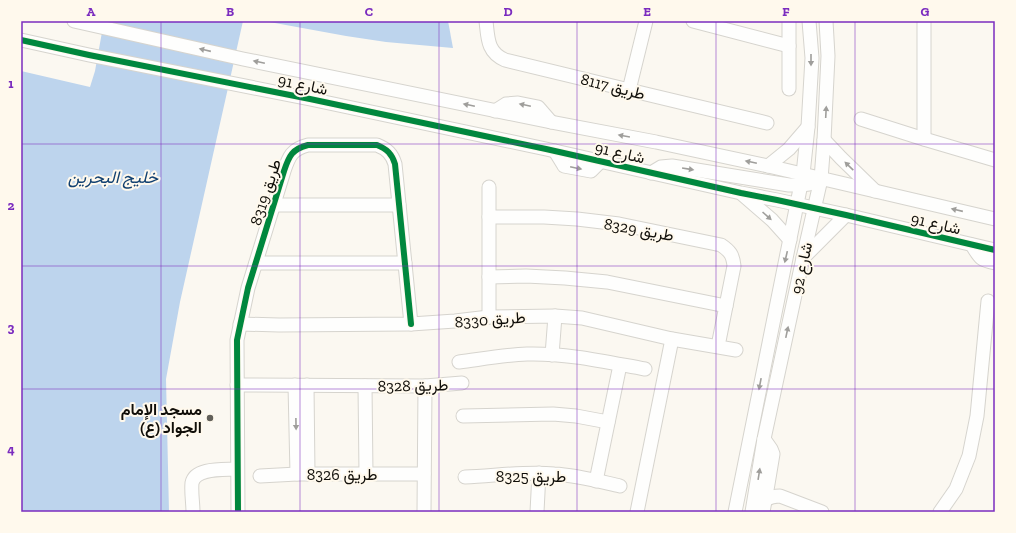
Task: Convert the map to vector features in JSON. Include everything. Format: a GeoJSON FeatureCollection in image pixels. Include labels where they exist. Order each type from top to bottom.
{"type":"FeatureCollection","features":[{"type":"Feature","properties":{"kind":"street","name":"شارع 91"},"geometry":{"type":"LineString","coordinates":[[74,21],[243,59],[768,166],[802,180]]}},
{"type":"Feature","properties":{"kind":"street","name":"طريق 8117"},"geometry":{"type":"LineString","coordinates":[[486,21],[491,49],[498,57],[505,60],[767,123]]}},
{"type":"Feature","properties":{"kind":"street"},"geometry":{"type":"LineString","coordinates":[[629,90],[646,21]]}},
{"type":"Feature","properties":{"kind":"street"},"geometry":{"type":"LineString","coordinates":[[693,21],[789,46]]}},
{"type":"Feature","properties":{"kind":"street"},"geometry":{"type":"LineString","coordinates":[[789,21],[789,89]]}},
{"type":"Feature","properties":{"kind":"street","name":"شارع 92"},"geometry":{"type":"LineString","coordinates":[[735,512],[802,180],[808,127],[812,58],[809,21]]}},
{"type":"Feature","properties":{"kind":"street","name":"شارع 92"},"geometry":{"type":"LineString","coordinates":[[752,512],[764,439],[821,179],[828,56],[826,21]]}},
{"type":"Feature","properties":{"kind":"street"},"geometry":{"type":"LineString","coordinates":[[924,21],[924,139]]}},
{"type":"Feature","properties":{"kind":"street","name":"شارع 91"},"geometry":{"type":"LineString","coordinates":[[21,40],[602,161],[740,193],[846,215],[995,250]]}},
{"type":"Feature","properties":{"kind":"street"},"geometry":{"type":"LineString","coordinates":[[861,119],[995,160]]}},
{"type":"Feature","properties":{"kind":"street"},"geometry":{"type":"LineString","coordinates":[[768,166],[789,149],[808,127]]}},
{"type":"Feature","properties":{"kind":"street"},"geometry":{"type":"LineString","coordinates":[[824,140],[840,158],[875,191]]}},
{"type":"Feature","properties":{"kind":"street","name":"طريق 8319"},"geometry":{"type":"LineString","coordinates":[[238,512],[237,340],[248,288],[288,159],[292,153],[300,147],[308,145],[377,145],[384,148],[393,157],[395,164],[411,324]]}},
{"type":"Feature","properties":{"kind":"street"},"geometry":{"type":"LineString","coordinates":[[651,173],[661,167],[672,166],[789,185],[802,180],[808,185],[821,179]]}},
{"type":"Feature","properties":{"kind":"street","name":"شارع 91"},"geometry":{"type":"LineString","coordinates":[[821,179],[995,220]]}},
{"type":"Feature","properties":{"kind":"street"},"geometry":{"type":"LineString","coordinates":[[489,187],[490,317]]}},
{"type":"Feature","properties":{"kind":"street"},"geometry":{"type":"LineString","coordinates":[[740,193],[772,220],[790,240]]}},
{"type":"Feature","properties":{"kind":"street"},"geometry":{"type":"LineString","coordinates":[[274,205],[399,204]]}},
{"type":"Feature","properties":{"kind":"street"},"geometry":{"type":"LineString","coordinates":[[803,258],[846,215]]}},
{"type":"Feature","properties":{"kind":"street","name":"طريق 8329"},"geometry":{"type":"LineString","coordinates":[[489,217],[544,217],[619,224],[721,245],[730,253],[733,258],[734,266],[718,346]]}},
{"type":"Feature","properties":{"kind":"street"},"geometry":{"type":"LineString","coordinates":[[972,245],[981,258],[995,263]]}},
{"type":"Feature","properties":{"kind":"street"},"geometry":{"type":"LineString","coordinates":[[256,262],[405,263]]}},
{"type":"Feature","properties":{"kind":"street"},"geometry":{"type":"LineString","coordinates":[[489,277],[526,276],[607,282],[726,306]]}},
{"type":"Feature","properties":{"kind":"street"},"geometry":{"type":"LineString","coordinates":[[940,512],[956,489],[969,456],[977,416],[988,301]]}},
{"type":"Feature","properties":{"kind":"street"},"geometry":{"type":"LineString","coordinates":[[552,355],[556,316]]}},
{"type":"Feature","properties":{"kind":"street","name":"طريق 8330"},"geometry":{"type":"LineString","coordinates":[[240,324],[411,324],[490,317],[556,316],[582,318],[672,339],[736,350]]}},
{"type":"Feature","properties":{"kind":"street"},"geometry":{"type":"LineString","coordinates":[[637,511],[672,339]]}},
{"type":"Feature","properties":{"kind":"street"},"geometry":{"type":"LineString","coordinates":[[459,362],[526,354],[581,357],[646,369]]}},
{"type":"Feature","properties":{"kind":"street"},"geometry":{"type":"LineString","coordinates":[[596,481],[620,364]]}},
{"type":"Feature","properties":{"kind":"street","name":"طريق 8328"},"geometry":{"type":"LineString","coordinates":[[237,385],[425,386],[462,383]]}},
{"type":"Feature","properties":{"kind":"street"},"geometry":{"type":"LineString","coordinates":[[301,385],[302,474]]}},
{"type":"Feature","properties":{"kind":"street","name":"طريق 8328"},"geometry":{"type":"LineString","coordinates":[[365,386],[366,474]]}},
{"type":"Feature","properties":{"kind":"street"},"geometry":{"type":"LineString","coordinates":[[424,512],[425,386]]}},
{"type":"Feature","properties":{"kind":"street"},"geometry":{"type":"LineString","coordinates":[[463,416],[553,414],[576,416],[608,422]]}},
{"type":"Feature","properties":{"kind":"street"},"geometry":{"type":"LineString","coordinates":[[764,439],[773,454],[764,506]]}},
{"type":"Feature","properties":{"kind":"street"},"geometry":{"type":"LineString","coordinates":[[193,512],[192,483],[196,476],[201,472],[207,471],[238,469]]}},
{"type":"Feature","properties":{"kind":"street"},"geometry":{"type":"LineString","coordinates":[[537,512],[539,473]]}},
{"type":"Feature","properties":{"kind":"street","name":"طريق 8325"},"geometry":{"type":"LineString","coordinates":[[465,477],[539,473],[569,475],[620,486]]}},
{"type":"Feature","properties":{"kind":"street","name":"طريق 8326"},"geometry":{"type":"LineString","coordinates":[[260,476],[302,474],[424,474]]}},
{"type":"Feature","properties":{"kind":"street"},"geometry":{"type":"LineString","coordinates":[[768,484],[776,492],[786,498],[822,512]]}},
{"type":"Feature","properties":{"kind":"street"},"geometry":{"type":"LineString","coordinates":[[764,506],[770,498],[775,496],[786,498]]}},
{"type":"Feature","properties":{"kind":"water","name":"خليج البحرين"},"geometry":{"type":"Polygon","coordinates":[[[104,21],[243,21],[180,302],[166,379],[169,512],[21,512],[21,71],[90,87],[95,71],[104,21]]]}},
{"type":"Feature","properties":{"kind":"water"},"geometry":{"type":"Polygon","coordinates":[[[264,21],[448,21],[453,48],[386,42],[264,21]]]}},
{"type":"Feature","properties":{"kind":"cycle path"},"geometry":{"type":"LineString","coordinates":[[21,40],[546,149],[846,215],[995,250]]}},
{"type":"Feature","properties":{"kind":"cycle path"},"geometry":{"type":"LineString","coordinates":[[238,512],[237,340],[248,288],[284,171],[290,157],[298,149],[308,145],[377,145],[384,148],[391,155],[395,164],[411,324]]}},
{"type":"Feature","properties":{"kind":"place","name":"مسجد الإمام الجواد (ع)"},"geometry":{"type":"Point","coordinates":[210,418]}}]}
